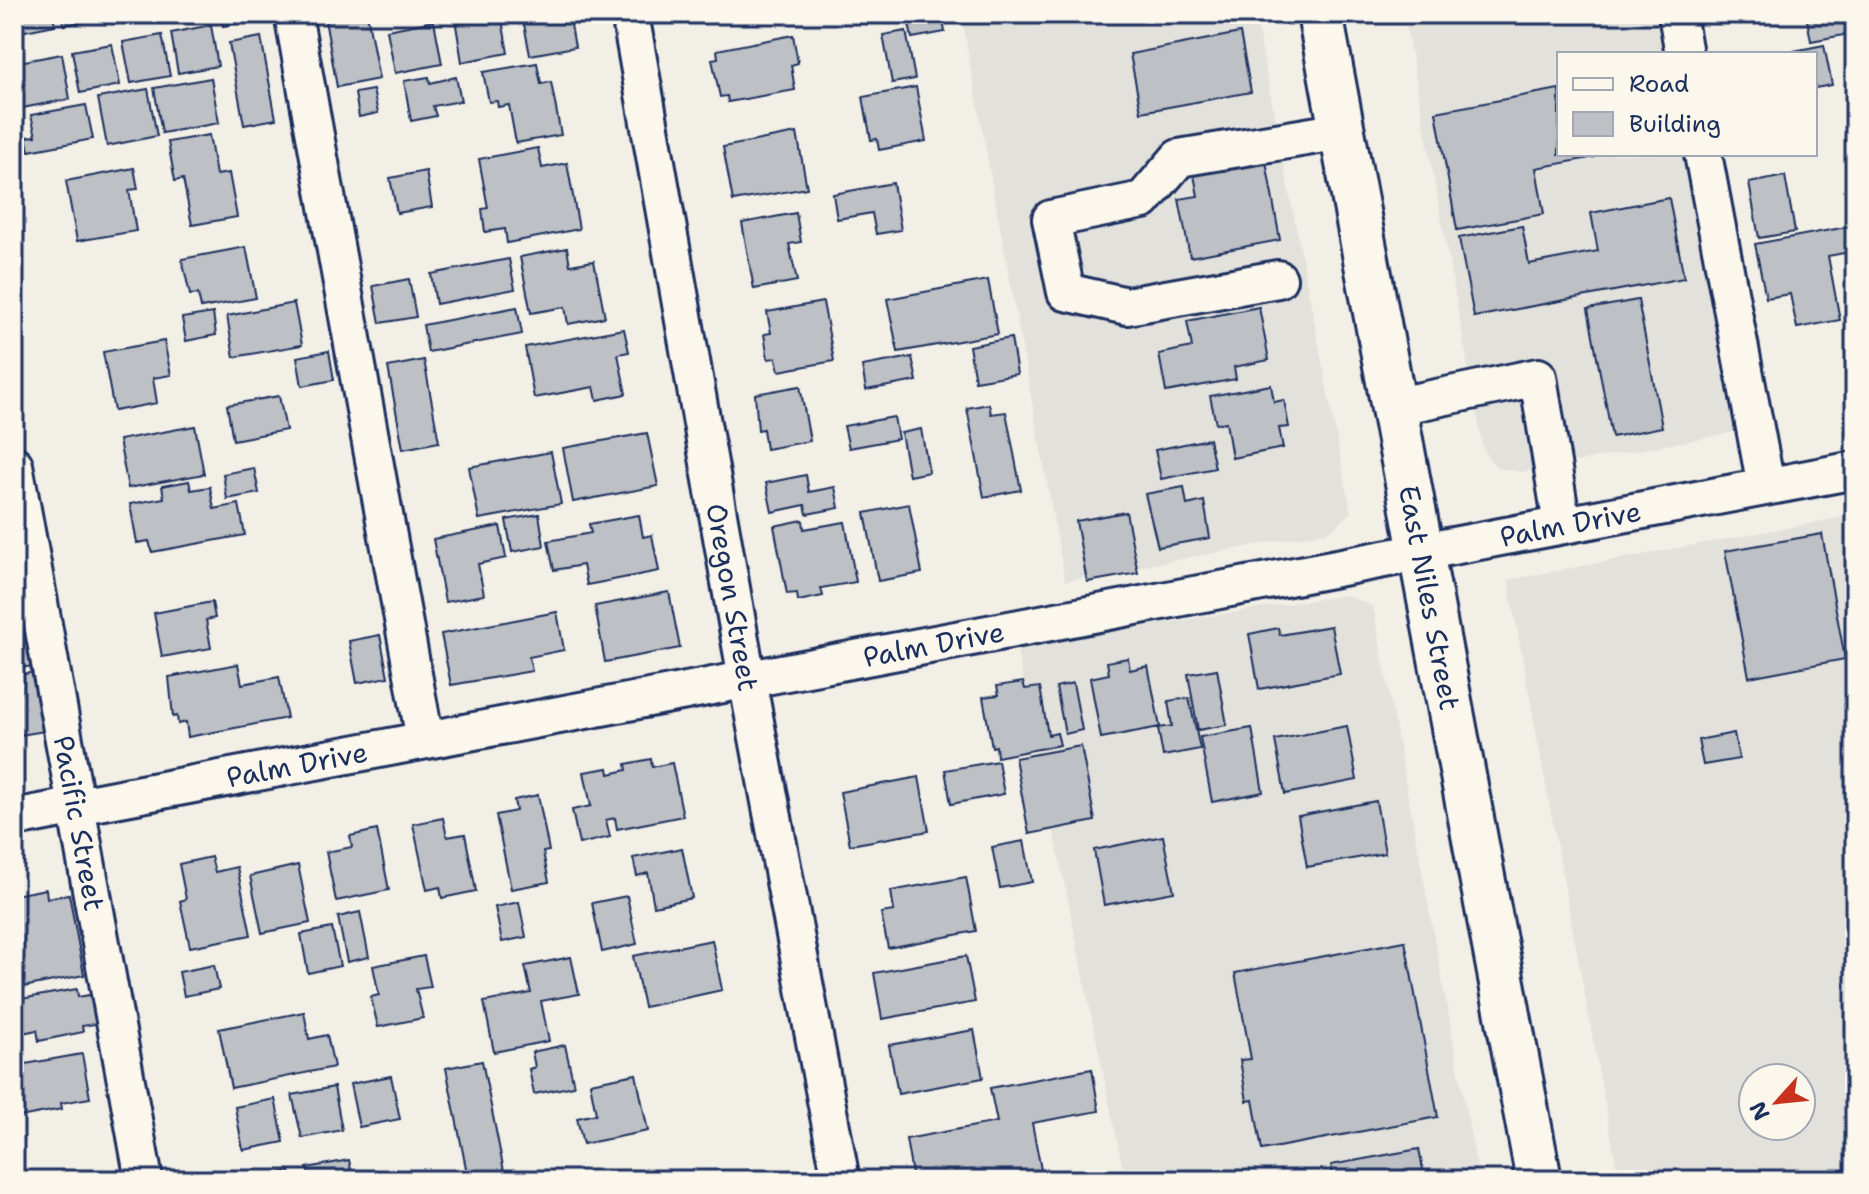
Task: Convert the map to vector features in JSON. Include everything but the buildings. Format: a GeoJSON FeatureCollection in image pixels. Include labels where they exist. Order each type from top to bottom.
{"type":"FeatureCollection","features":[{"type":"Feature","properties":{"kind":"main road","name":"East Niles Street"},"geometry":{"type":"LineString","coordinates":[[1320,14],[1539,1180]]}},
{"type":"Feature","properties":{"kind":"street"},"geometry":{"type":"LineString","coordinates":[[293,14],[425,740]]}},
{"type":"Feature","properties":{"kind":"street","name":"Oregon Street"},"geometry":{"type":"LineString","coordinates":[[630,14],[747,679],[841,1180]]}},
{"type":"Feature","properties":{"kind":"street"},"geometry":{"type":"LineString","coordinates":[[1677,14],[1684,52]]}},
{"type":"Feature","properties":{"kind":"street"},"geometry":{"type":"LineString","coordinates":[[1278,279],[1127,306],[1066,292],[1051,219],[1143,200],[1179,158],[1342,131]]}},
{"type":"Feature","properties":{"kind":"street"},"geometry":{"type":"LineString","coordinates":[[1703,156],[1766,486]]}},
{"type":"Feature","properties":{"kind":"street"},"geometry":{"type":"LineString","coordinates":[[1393,407],[1538,377],[1562,525]]}},
{"type":"Feature","properties":{"kind":"street","name":"Pacific Street"},"geometry":{"type":"LineString","coordinates":[[14,465],[144,1180]]}},
{"type":"Feature","properties":{"kind":"street","name":"Palm Drive"},"geometry":{"type":"LineString","coordinates":[[14,818],[1855,470]]}},
{"type":"Feature","properties":{"kind":"shaded area"},"geometry":{"type":"Polygon","coordinates":[[[961,14],[1255,14],[1351,513],[1330,531],[1065,581],[961,14]]]}},
{"type":"Feature","properties":{"kind":"shaded area"},"geometry":{"type":"Polygon","coordinates":[[[1404,14],[1677,14],[1684,52],[1557,52],[1557,156],[1702,156],[1751,429],[1522,472],[1498,468],[1483,448],[1404,14]]]}},
{"type":"Feature","properties":{"kind":"shaded area"},"geometry":{"type":"Polygon","coordinates":[[[1855,515],[1855,1180],[1619,1180],[1508,580],[1855,515]]]}},
{"type":"Feature","properties":{"kind":"shaded area"},"geometry":{"type":"Polygon","coordinates":[[[1345,595],[1373,606],[1479,1180],[1125,1180],[1016,646],[1345,595]]]}}]}
